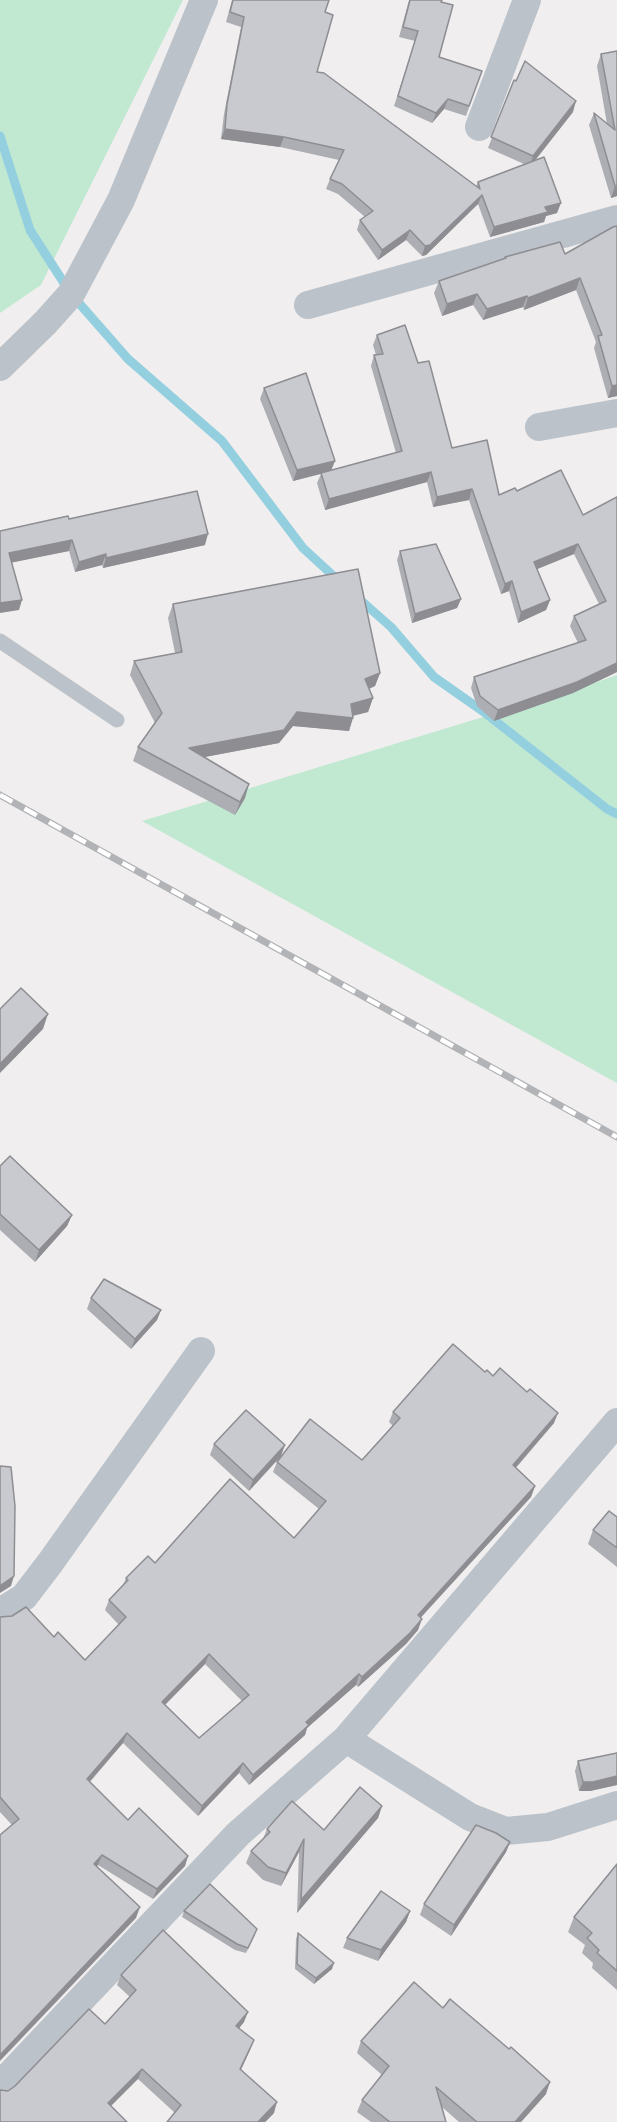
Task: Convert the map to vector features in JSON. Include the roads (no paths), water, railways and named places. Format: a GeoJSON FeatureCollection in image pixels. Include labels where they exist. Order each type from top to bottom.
{"type":"FeatureCollection","features":[{"type":"Feature","properties":{"kind":"street"},"geometry":{"type":"LineString","coordinates":[[0,367],[71,294],[121,200],[204,0]]}},
{"type":"Feature","properties":{"kind":"street"},"geometry":{"type":"LineString","coordinates":[[479,127],[527,0]]}},
{"type":"Feature","properties":{"kind":"street"},"geometry":{"type":"LineString","coordinates":[[308,305],[617,219]]}},
{"type":"Feature","properties":{"kind":"street"},"geometry":{"type":"LineString","coordinates":[[539,428],[617,413]]}},
{"type":"Feature","properties":{"kind":"street"},"geometry":{"type":"LineString","coordinates":[[0,1612],[24,1597],[201,1351]]}},
{"type":"Feature","properties":{"kind":"street"},"geometry":{"type":"LineString","coordinates":[[0,2085],[238,1834],[346,1738],[617,1422]]}},
{"type":"Feature","properties":{"kind":"street"},"geometry":{"type":"LineString","coordinates":[[346,1738],[470,1817],[506,1831],[548,1827],[617,1805]]}},
{"type":"Feature","properties":{"kind":"lane"},"geometry":{"type":"LineString","coordinates":[[0,641],[117,720]]}},
{"type":"Feature","properties":{"kind":"waterway"},"geometry":{"type":"LineString","coordinates":[[0,136],[30,230],[71,294],[128,359],[222,441],[303,548],[340,582]]}},
{"type":"Feature","properties":{"kind":"waterway"},"geometry":{"type":"LineString","coordinates":[[357,597],[391,627],[434,677],[484,712],[607,809],[617,814]]}},
{"type":"Feature","properties":{"kind":"railway"},"geometry":{"type":"LineString","coordinates":[[0,795],[617,1137]]}}]}
